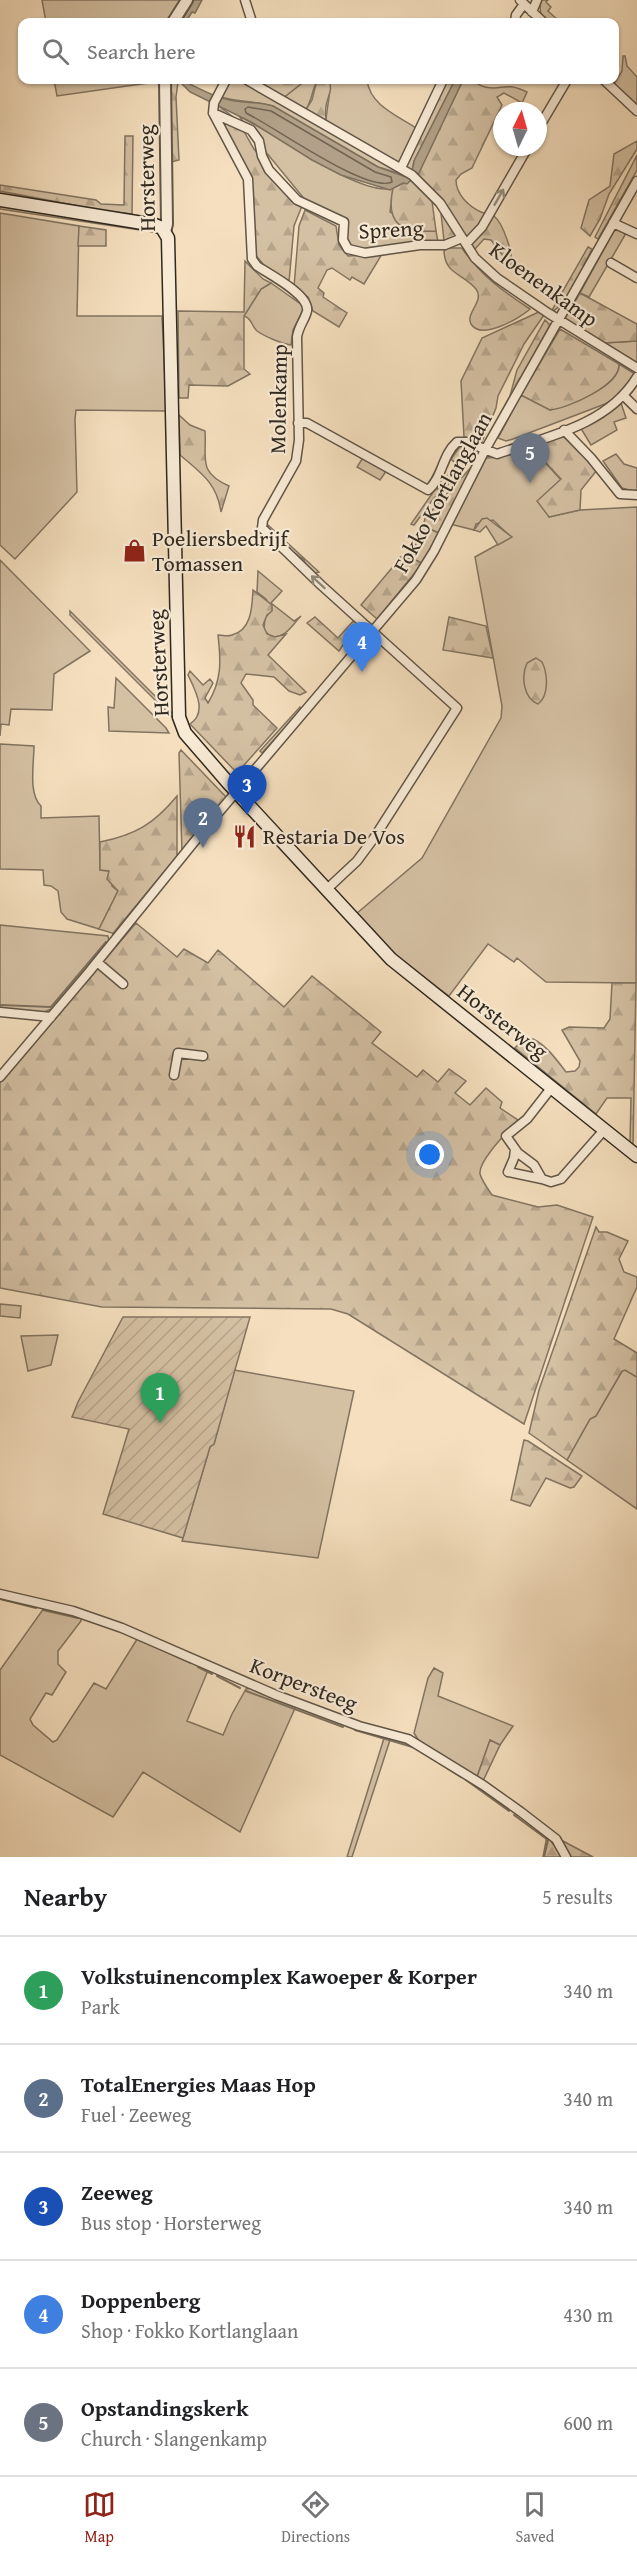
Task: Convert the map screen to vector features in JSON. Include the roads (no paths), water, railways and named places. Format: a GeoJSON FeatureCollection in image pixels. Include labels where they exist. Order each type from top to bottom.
{"type":"FeatureCollection","features":[{"type":"Feature","properties":{"kind":"main road"},"geometry":{"type":"LineString","coordinates":[[0,200],[155,225],[165,232]]}},
{"type":"Feature","properties":{"kind":"main road","name":"Horsterweg"},"geometry":{"type":"LineString","coordinates":[[165,232],[168,238],[179,717],[185,733],[237,793],[391,959],[636,1152]]}},
{"type":"Feature","properties":{"kind":"street"},"geometry":{"type":"LineString","coordinates":[[176,18],[187,0]]}},
{"type":"Feature","properties":{"kind":"street"},"geometry":{"type":"LineString","coordinates":[[245,0],[251,18]]}},
{"type":"Feature","properties":{"kind":"street"},"geometry":{"type":"LineString","coordinates":[[532,12],[537,0]]}},
{"type":"Feature","properties":{"kind":"street"},"geometry":{"type":"LineString","coordinates":[[516,18],[522,2],[539,18]]}},
{"type":"Feature","properties":{"kind":"street","name":"Horsterweg"},"geometry":{"type":"LineString","coordinates":[[165,84],[167,224],[165,232]]}},
{"type":"Feature","properties":{"kind":"street"},"geometry":{"type":"LineString","coordinates":[[215,104],[224,84]]}},
{"type":"Feature","properties":{"kind":"street","name":"Kloenenkamp"},"geometry":{"type":"LineString","coordinates":[[254,84],[401,168],[421,182],[440,203],[475,258],[497,278],[559,320],[637,368]]}},
{"type":"Feature","properties":{"kind":"street"},"geometry":{"type":"LineString","coordinates":[[401,168],[441,84]]}},
{"type":"Feature","properties":{"kind":"street"},"geometry":{"type":"LineString","coordinates":[[547,114],[565,84]]}},
{"type":"Feature","properties":{"kind":"street"},"geometry":{"type":"LineString","coordinates":[[608,84],[637,111]]}},
{"type":"Feature","properties":{"kind":"street","name":"Spreng"},"geometry":{"type":"LineString","coordinates":[[215,104],[251,130],[259,141],[262,156],[269,170],[297,200],[344,222],[343,240],[348,249],[365,253],[464,241]]}},
{"type":"Feature","properties":{"kind":"street","name":"Molenkamp"},"geometry":{"type":"LineString","coordinates":[[215,104],[248,179],[252,259],[256,266],[300,294],[307,302],[307,312],[299,325],[297,337],[296,461],[263,520],[262,528],[321,585],[457,708],[374,838],[357,861],[326,890]]}},
{"type":"Feature","properties":{"kind":"street","name":"Kloenenkamp"},"geometry":{"type":"LineString","coordinates":[[464,241],[482,227],[523,156]]}},
{"type":"Feature","properties":{"kind":"street","name":"Fokko Kortlanglaan"},"geometry":{"type":"LineString","coordinates":[[0,1077],[416,580],[434,551],[485,450],[637,181]]}},
{"type":"Feature","properties":{"kind":"street"},"geometry":{"type":"LineString","coordinates":[[613,224],[637,234]]}},
{"type":"Feature","properties":{"kind":"street"},"geometry":{"type":"LineString","coordinates":[[611,263],[637,278]]}},
{"type":"Feature","properties":{"kind":"street"},"geometry":{"type":"LineString","coordinates":[[298,423],[307,423],[426,490],[431,489],[449,452],[457,442],[466,442],[497,454],[564,430],[611,407],[624,396],[637,377]]}},
{"type":"Feature","properties":{"kind":"street"},"geometry":{"type":"LineString","coordinates":[[624,396],[637,409]]}},
{"type":"Feature","properties":{"kind":"street"},"geometry":{"type":"LineString","coordinates":[[564,430],[591,458],[620,494],[637,495]]}},
{"type":"Feature","properties":{"kind":"street"},"geometry":{"type":"LineString","coordinates":[[97,962],[123,984]]}},
{"type":"Feature","properties":{"kind":"street"},"geometry":{"type":"LineString","coordinates":[[0,1012],[51,1017]]}},
{"type":"Feature","properties":{"kind":"street"},"geometry":{"type":"LineString","coordinates":[[174,1075],[178,1053],[203,1056]]}},
{"type":"Feature","properties":{"kind":"street"},"geometry":{"type":"LineString","coordinates":[[542,1179],[534,1165],[515,1149],[506,1136],[527,1119],[552,1087]]}},
{"type":"Feature","properties":{"kind":"street"},"geometry":{"type":"LineString","coordinates":[[515,1149],[508,1172],[551,1182],[561,1179],[605,1129]]}},
{"type":"Feature","properties":{"kind":"street","name":"Korpersteeg"},"geometry":{"type":"LineString","coordinates":[[0,1594],[73,1611],[113,1624],[276,1695],[359,1726],[408,1739],[483,1785],[540,1826],[556,1839],[566,1857]]}},
{"type":"Feature","properties":{"kind":"water"},"geometry":{"type":"Polygon","coordinates":[[[194,0],[202,0],[195,13],[192,12],[188,18],[183,18],[194,0]]]}},
{"type":"Feature","properties":{"kind":"water"},"geometry":{"type":"Polygon","coordinates":[[[182,84],[190,84],[228,100],[273,106],[378,167],[412,179],[407,184],[403,183],[390,190],[341,175],[312,160],[253,123],[190,92],[182,84]]]}},
{"type":"Feature","properties":{"kind":"water"},"geometry":{"type":"Polygon","coordinates":[[[453,84],[461,84],[418,175],[412,172],[414,161],[453,84]]]}},
{"type":"Feature","properties":{"kind":"waterway"},"geometry":{"type":"LineString","coordinates":[[113,934],[176,858]]}},
{"type":"Feature","properties":{"kind":"waterway"},"geometry":{"type":"LineString","coordinates":[[0,1005],[51,1007],[106,942]]}},
{"type":"Feature","properties":{"kind":"waterway"},"geometry":{"type":"LineString","coordinates":[[0,1599],[36,1608]]}},
{"type":"Feature","properties":{"kind":"waterway"},"geometry":{"type":"LineString","coordinates":[[43,1610],[78,1618]]}},
{"type":"Feature","properties":{"kind":"waterway"},"geometry":{"type":"LineString","coordinates":[[169,1653],[191,1663]]}},
{"type":"Feature","properties":{"kind":"waterway"},"geometry":{"type":"LineString","coordinates":[[198,1667],[212,1674]]}},
{"type":"Feature","properties":{"kind":"waterway"},"geometry":{"type":"LineString","coordinates":[[217,1676],[240,1688]]}},
{"type":"Feature","properties":{"kind":"waterway"},"geometry":{"type":"LineString","coordinates":[[246,1691],[343,1727]]}},
{"type":"Feature","properties":{"kind":"waterway"},"geometry":{"type":"LineString","coordinates":[[355,1730],[416,1748]]}},
{"type":"Feature","properties":{"kind":"waterway"},"geometry":{"type":"LineString","coordinates":[[439,1763],[461,1777]]}},
{"type":"Feature","properties":{"kind":"waterway"},"geometry":{"type":"LineString","coordinates":[[466,1780],[509,1811]]}},
{"type":"Feature","properties":{"kind":"waterway"},"geometry":{"type":"LineString","coordinates":[[514,1815],[548,1840],[544,1857]]}},
{"type":"Feature","properties":{"kind":"place","name":"Opstandingskerk"},"geometry":{"type":"Point","coordinates":[530,483]}},
{"type":"Feature","properties":{"kind":"place","name":"Poeliersbedrijf Tomassen"},"geometry":{"type":"Point","coordinates":[134,551]}},
{"type":"Feature","properties":{"kind":"place","name":"Doppenberg"},"geometry":{"type":"Point","coordinates":[362,672]}},
{"type":"Feature","properties":{"kind":"place","name":"Zeeweg"},"geometry":{"type":"Point","coordinates":[247,815]}},
{"type":"Feature","properties":{"kind":"place","name":"Restaria De Vos"},"geometry":{"type":"Point","coordinates":[245,836]}},
{"type":"Feature","properties":{"kind":"place","name":"TotalEnergies Maas Hop"},"geometry":{"type":"Point","coordinates":[203,848]}},
{"type":"Feature","properties":{"kind":"place","name":"Volkstuinencomplex Kawoeper & Korper"},"geometry":{"type":"Point","coordinates":[160,1423]}}]}
